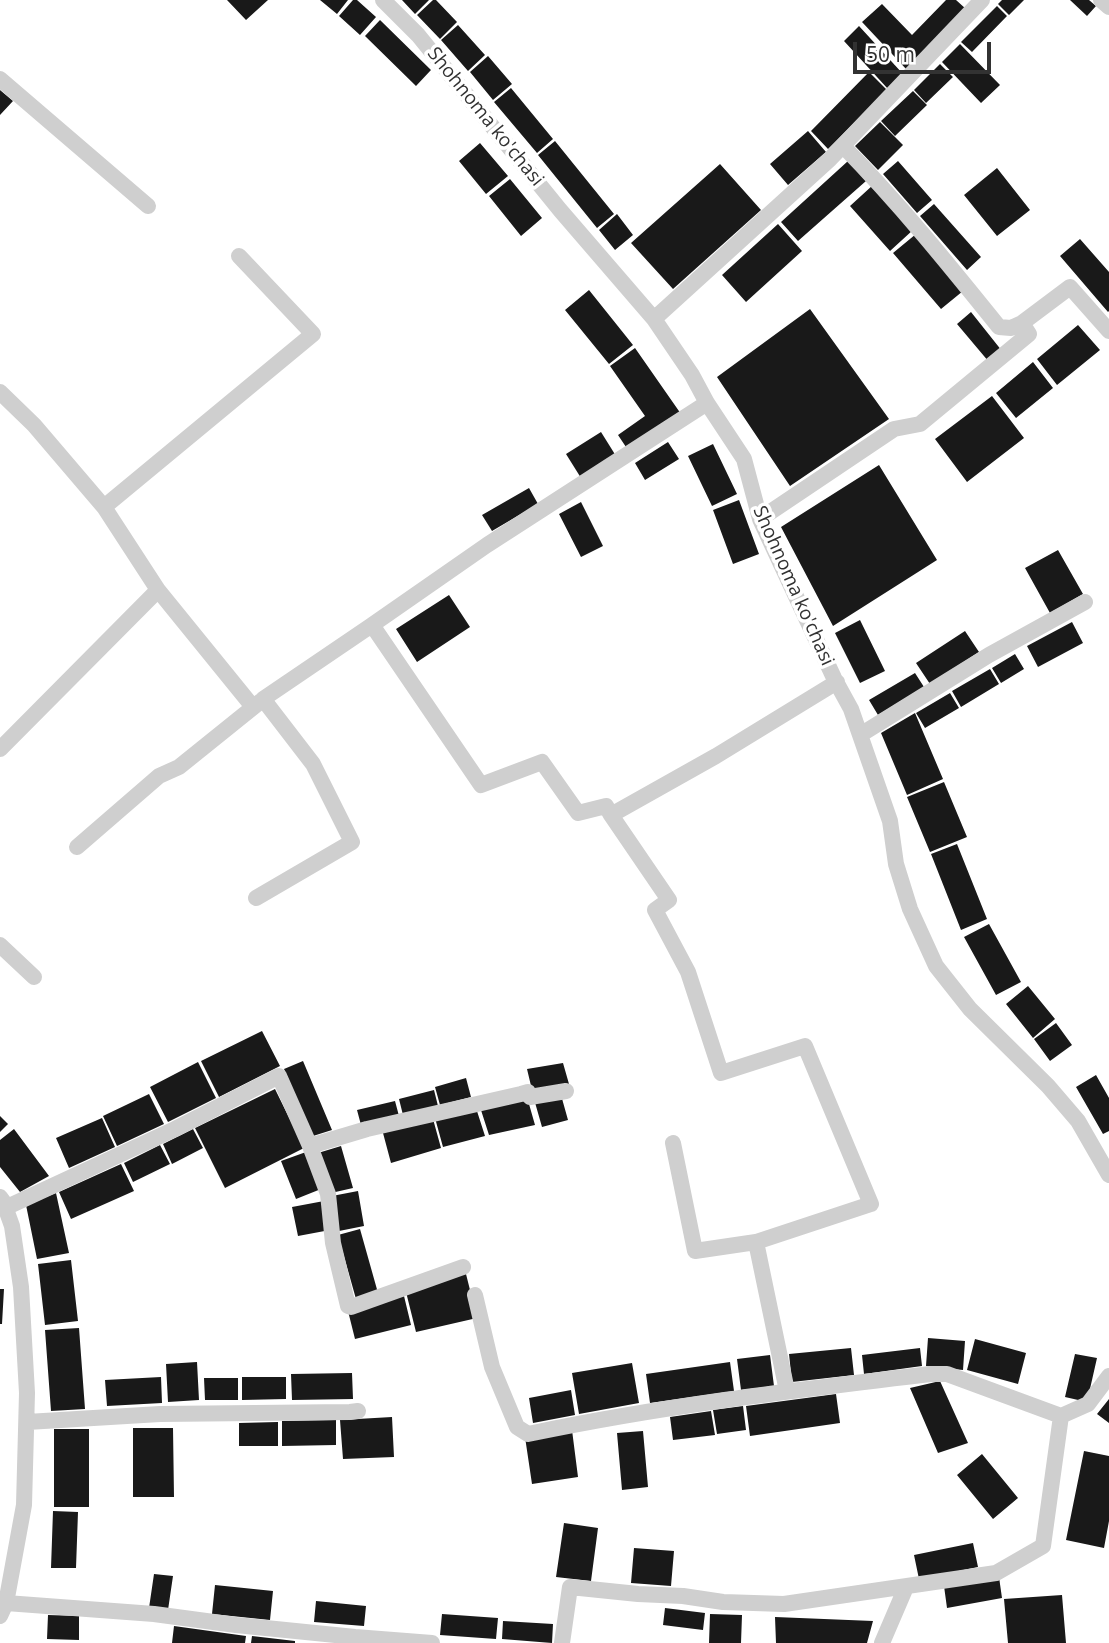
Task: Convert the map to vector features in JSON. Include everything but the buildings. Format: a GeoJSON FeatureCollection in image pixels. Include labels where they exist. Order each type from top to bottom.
{"type":"FeatureCollection","features":[{"type":"Feature","properties":{"kind":"street","name":"Shohnoma ko'chasi"},"geometry":{"type":"LineString","coordinates":[[383,0],[418,35],[560,210],[654,319],[744,459],[760,519],[851,709],[890,821],[896,864],[910,909],[936,966],[970,1009],[1048,1086],[1078,1121],[1109,1175]]}},
{"type":"Feature","properties":{"kind":"street"},"geometry":{"type":"LineString","coordinates":[[654,319],[843,146],[982,0]]}},
{"type":"Feature","properties":{"kind":"street"},"geometry":{"type":"LineString","coordinates":[[1101,0],[1109,7]]}},
{"type":"Feature","properties":{"kind":"street"},"geometry":{"type":"LineString","coordinates":[[0,79],[148,206]]}},
{"type":"Feature","properties":{"kind":"street"},"geometry":{"type":"LineString","coordinates":[[843,146],[917,226],[999,327],[1012,328],[1022,323],[1070,287],[1109,331]]}},
{"type":"Feature","properties":{"kind":"street"},"geometry":{"type":"LineString","coordinates":[[104,507],[313,334],[239,256]]}},
{"type":"Feature","properties":{"kind":"street"},"geometry":{"type":"LineString","coordinates":[[760,519],[894,429],[920,424],[1030,334],[1022,323]]}},
{"type":"Feature","properties":{"kind":"street"},"geometry":{"type":"LineString","coordinates":[[0,392],[34,425],[104,507],[158,590],[313,764],[352,842],[256,898]]}},
{"type":"Feature","properties":{"kind":"street"},"geometry":{"type":"LineString","coordinates":[[77,847],[159,776],[179,767],[258,703],[487,545],[707,403]]}},
{"type":"Feature","properties":{"kind":"street"},"geometry":{"type":"LineString","coordinates":[[0,749],[158,590]]}},
{"type":"Feature","properties":{"kind":"street"},"geometry":{"type":"LineString","coordinates":[[860,735],[989,655],[1085,602]]}},
{"type":"Feature","properties":{"kind":"street"},"geometry":{"type":"LineString","coordinates":[[372,625],[481,785],[542,762],[578,813],[606,806],[669,900],[655,910],[688,972],[721,1073],[805,1046],[871,1204],[756,1242],[695,1251],[673,1143]]}},
{"type":"Feature","properties":{"kind":"street"},"geometry":{"type":"LineString","coordinates":[[611,815],[716,756],[837,682]]}},
{"type":"Feature","properties":{"kind":"street"},"geometry":{"type":"LineString","coordinates":[[0,945],[34,977]]}},
{"type":"Feature","properties":{"kind":"street"},"geometry":{"type":"LineString","coordinates":[[432,1643],[236,1625],[154,1614],[3,1610],[24,1505],[27,1393],[21,1287],[12,1226],[3,1203],[175,1129],[279,1076],[328,1194],[333,1243],[348,1306],[406,1289],[463,1267]]}},
{"type":"Feature","properties":{"kind":"street"},"geometry":{"type":"LineString","coordinates":[[310,1146],[367,1129],[528,1092],[530,1097],[566,1091]]}},
{"type":"Feature","properties":{"kind":"street"},"geometry":{"type":"LineString","coordinates":[[756,1242],[787,1391]]}},
{"type":"Feature","properties":{"kind":"street"},"geometry":{"type":"LineString","coordinates":[[475,1295],[492,1367],[517,1426],[528,1434],[639,1412],[930,1374],[947,1374],[1061,1416],[1088,1404],[1109,1376]]}},
{"type":"Feature","properties":{"kind":"street"},"geometry":{"type":"LineString","coordinates":[[27,1422],[160,1414],[358,1411]]}},
{"type":"Feature","properties":{"kind":"street"},"geometry":{"type":"LineString","coordinates":[[562,1643],[570,1587],[723,1602],[784,1604],[996,1573],[1042,1546],[1061,1416]]}},
{"type":"Feature","properties":{"kind":"street"},"geometry":{"type":"LineString","coordinates":[[882,1643],[906,1587]]}}]}
